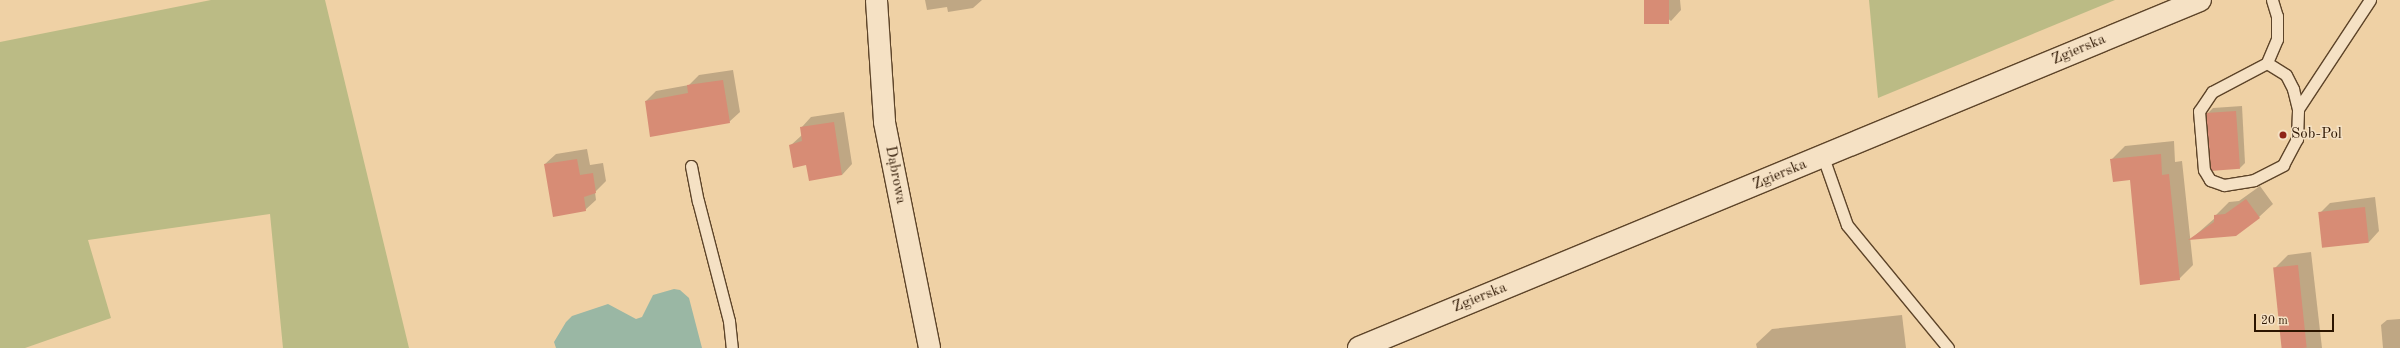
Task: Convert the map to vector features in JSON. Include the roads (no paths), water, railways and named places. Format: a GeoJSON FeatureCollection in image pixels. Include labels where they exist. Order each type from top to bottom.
{"type":"FeatureCollection","features":[{"type":"Feature","properties":{"kind":"main road","name":"Zgierska"},"geometry":{"type":"LineString","coordinates":[[1359,348],[2200,0]]}},
{"type":"Feature","properties":{"kind":"street","name":"Dąbrowa"},"geometry":{"type":"LineString","coordinates":[[876,0],[877,47],[884,122],[929,348]]}},
{"type":"Feature","properties":{"kind":"lane"},"geometry":{"type":"LineString","coordinates":[[2267,63],[2286,75],[2293,89],[2298,108],[2297,140],[2283,165],[2254,180],[2224,185],[2210,180],[2204,170],[2198,111],[2212,92],[2267,63],[2277,39],[2276,16],[2272,0]]}},
{"type":"Feature","properties":{"kind":"lane"},"geometry":{"type":"LineString","coordinates":[[2298,108],[2370,0]]}},
{"type":"Feature","properties":{"kind":"lane"},"geometry":{"type":"LineString","coordinates":[[1823,157],[1846,224],[1948,348]]}},
{"type":"Feature","properties":{"kind":"lane"},"geometry":{"type":"LineString","coordinates":[[691,166],[698,201],[730,321],[732,348]]}},
{"type":"Feature","properties":{"kind":"place","name":"Sob-Pol"},"geometry":{"type":"Point","coordinates":[2283,135]}}]}
